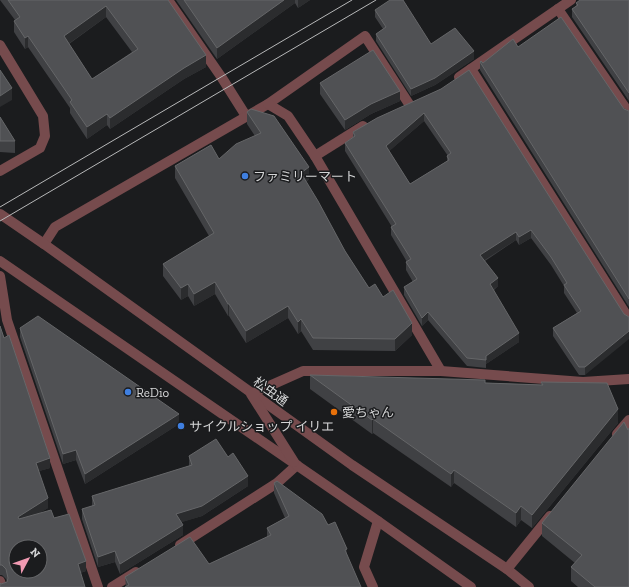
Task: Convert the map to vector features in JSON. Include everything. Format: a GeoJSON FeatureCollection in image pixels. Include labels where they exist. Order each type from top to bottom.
{"type":"FeatureCollection","features":[{"type":"Feature","properties":{"kind":"street"},"geometry":{"type":"LineString","coordinates":[[168,0],[222,78],[246,116]]}},
{"type":"Feature","properties":{"kind":"street"},"geometry":{"type":"LineString","coordinates":[[452,82],[571,0]]}},
{"type":"Feature","properties":{"kind":"street"},"geometry":{"type":"LineString","coordinates":[[558,9],[629,113]]}},
{"type":"Feature","properties":{"kind":"street"},"geometry":{"type":"LineString","coordinates":[[44,244],[55,227],[268,104],[365,36],[409,104]]}},
{"type":"Feature","properties":{"kind":"street"},"geometry":{"type":"LineString","coordinates":[[0,45],[43,116],[45,136],[40,148],[0,171]]}},
{"type":"Feature","properties":{"kind":"street"},"geometry":{"type":"LineString","coordinates":[[471,68],[629,318]]}},
{"type":"Feature","properties":{"kind":"street"},"geometry":{"type":"LineString","coordinates":[[397,109],[420,99]]}},
{"type":"Feature","properties":{"kind":"street"},"geometry":{"type":"LineString","coordinates":[[268,104],[288,116],[315,156],[441,371]]}},
{"type":"Feature","properties":{"kind":"street"},"geometry":{"type":"LineString","coordinates":[[315,156],[374,120]]}},
{"type":"Feature","properties":{"kind":"street","name":"松虫通"},"geometry":{"type":"LineString","coordinates":[[0,214],[44,244],[251,394],[352,465],[507,569],[529,587]]}},
{"type":"Feature","properties":{"kind":"street"},"geometry":{"type":"LineString","coordinates":[[0,261],[378,520],[471,587]]}},
{"type":"Feature","properties":{"kind":"street"},"geometry":{"type":"LineString","coordinates":[[0,276],[7,320],[98,587]]}},
{"type":"Feature","properties":{"kind":"street"},"geometry":{"type":"LineString","coordinates":[[297,465],[251,394],[303,371],[441,371],[583,382],[629,379]]}},
{"type":"Feature","properties":{"kind":"street"},"geometry":{"type":"LineString","coordinates":[[610,444],[629,420]]}},
{"type":"Feature","properties":{"kind":"street"},"geometry":{"type":"LineString","coordinates":[[172,550],[277,483],[297,465]]}},
{"type":"Feature","properties":{"kind":"street"},"geometry":{"type":"LineString","coordinates":[[507,569],[556,509]]}},
{"type":"Feature","properties":{"kind":"street"},"geometry":{"type":"LineString","coordinates":[[373,587],[364,567],[378,520]]}},
{"type":"Feature","properties":{"kind":"street"},"geometry":{"type":"LineString","coordinates":[[112,587],[145,566]]}},
{"type":"Feature","properties":{"kind":"street"},"geometry":{"type":"LineString","coordinates":[[0,581],[2,587]]}},
{"type":"Feature","properties":{"kind":"building"},"geometry":{"type":"Polygon","coordinates":[[[8,0],[168,0],[206,55],[184,68],[110,118],[107,114],[87,127],[70,102],[72,100],[28,36],[25,38],[14,21],[20,17],[8,0]],[[106,6],[64,36],[92,79],[138,49],[106,6]]]}},
{"type":"Feature","properties":{"kind":"building"},"geometry":{"type":"Polygon","coordinates":[[[184,0],[284,0],[217,48],[184,0]]]}},
{"type":"Feature","properties":{"kind":"building"},"geometry":{"type":"Polygon","coordinates":[[[390,0],[403,0],[431,44],[455,28],[474,51],[435,78],[411,89],[376,34],[386,27],[375,10],[390,0]]]}},
{"type":"Feature","properties":{"kind":"building"},"geometry":{"type":"Polygon","coordinates":[[[580,0],[629,0],[629,93],[572,9],[578,5],[576,3],[580,0]]]}},
{"type":"Feature","properties":{"kind":"building"},"geometry":{"type":"Polygon","coordinates":[[[561,17],[624,109],[629,111],[629,299],[480,62],[481,61],[483,63],[513,39],[518,47],[561,17]]]}},
{"type":"Feature","properties":{"kind":"building"},"geometry":{"type":"Polygon","coordinates":[[[373,50],[400,91],[371,104],[345,120],[320,83],[373,50]]]}},
{"type":"Feature","properties":{"kind":"building"},"geometry":{"type":"Polygon","coordinates":[[[0,70],[12,88],[0,96],[0,70]]]}},
{"type":"Feature","properties":{"kind":"building"},"geometry":{"type":"Polygon","coordinates":[[[469,70],[624,314],[629,317],[629,331],[585,367],[579,367],[553,328],[581,311],[564,285],[567,283],[551,257],[531,230],[519,237],[516,232],[480,255],[498,278],[490,284],[519,333],[486,356],[486,360],[467,358],[428,312],[422,318],[404,287],[417,279],[406,262],[411,259],[391,227],[396,224],[345,143],[355,136],[353,132],[377,118],[441,89],[469,70]],[[424,113],[386,146],[410,184],[449,160],[447,156],[451,153],[424,113]]]}},
{"type":"Feature","properties":{"kind":"building"},"geometry":{"type":"Polygon","coordinates":[[[251,109],[274,116],[309,167],[301,173],[345,251],[369,288],[375,284],[383,297],[393,290],[412,323],[395,339],[313,338],[301,319],[298,322],[288,306],[246,331],[215,282],[194,294],[188,284],[181,288],[163,264],[214,233],[175,166],[211,145],[219,159],[236,144],[261,133],[247,112],[251,109]]]}},
{"type":"Feature","properties":{"kind":"building"},"geometry":{"type":"Polygon","coordinates":[[[0,117],[15,141],[0,141],[0,117]]]}},
{"type":"Feature","properties":{"kind":"building"},"geometry":{"type":"Polygon","coordinates":[[[38,316],[179,414],[85,474],[76,450],[63,454],[20,328],[38,316]]]}},
{"type":"Feature","properties":{"kind":"building"},"geometry":{"type":"Polygon","coordinates":[[[0,326],[4,338],[9,335],[50,458],[36,463],[48,498],[18,517],[19,519],[51,510],[54,518],[69,514],[86,561],[78,564],[85,587],[0,587],[0,583],[7,582],[8,578],[6,569],[0,565],[0,326]]]}},
{"type":"Feature","properties":{"kind":"building"},"geometry":{"type":"Polygon","coordinates":[[[310,375],[485,380],[485,383],[543,385],[541,382],[607,383],[618,409],[532,515],[521,506],[516,513],[454,470],[451,474],[373,419],[372,420],[310,375]]]}},
{"type":"Feature","properties":{"kind":"building"},"geometry":{"type":"Polygon","coordinates":[[[624,422],[628,430],[629,428],[629,587],[595,587],[571,567],[582,555],[542,523],[624,422]]]}},
{"type":"Feature","properties":{"kind":"building"},"geometry":{"type":"Polygon","coordinates":[[[216,439],[228,457],[233,453],[248,476],[202,506],[176,514],[183,525],[120,564],[115,551],[98,557],[82,509],[95,505],[92,496],[192,465],[189,456],[216,439]]]}},
{"type":"Feature","properties":{"kind":"building"},"geometry":{"type":"Polygon","coordinates":[[[277,481],[322,514],[328,525],[335,522],[361,587],[125,587],[129,585],[125,577],[190,537],[209,564],[271,535],[267,528],[289,516],[274,483],[277,481]]]}},
{"type":"Feature","properties":{"kind":"tram line"},"geometry":{"type":"LineString","coordinates":[[0,207],[352,0]]}},
{"type":"Feature","properties":{"kind":"tram line"},"geometry":{"type":"LineString","coordinates":[[0,221],[376,0]]}},
{"type":"Feature","properties":{"kind":"place","name":"ファミリーマート"},"geometry":{"type":"Point","coordinates":[245,176]}},
{"type":"Feature","properties":{"kind":"place","name":"ReDio"},"geometry":{"type":"Point","coordinates":[128,392]}},
{"type":"Feature","properties":{"kind":"place","name":"愛ちゃん"},"geometry":{"type":"Point","coordinates":[334,412]}},
{"type":"Feature","properties":{"kind":"place","name":"サイクルショップ イリエ"},"geometry":{"type":"Point","coordinates":[181,426]}}]}
